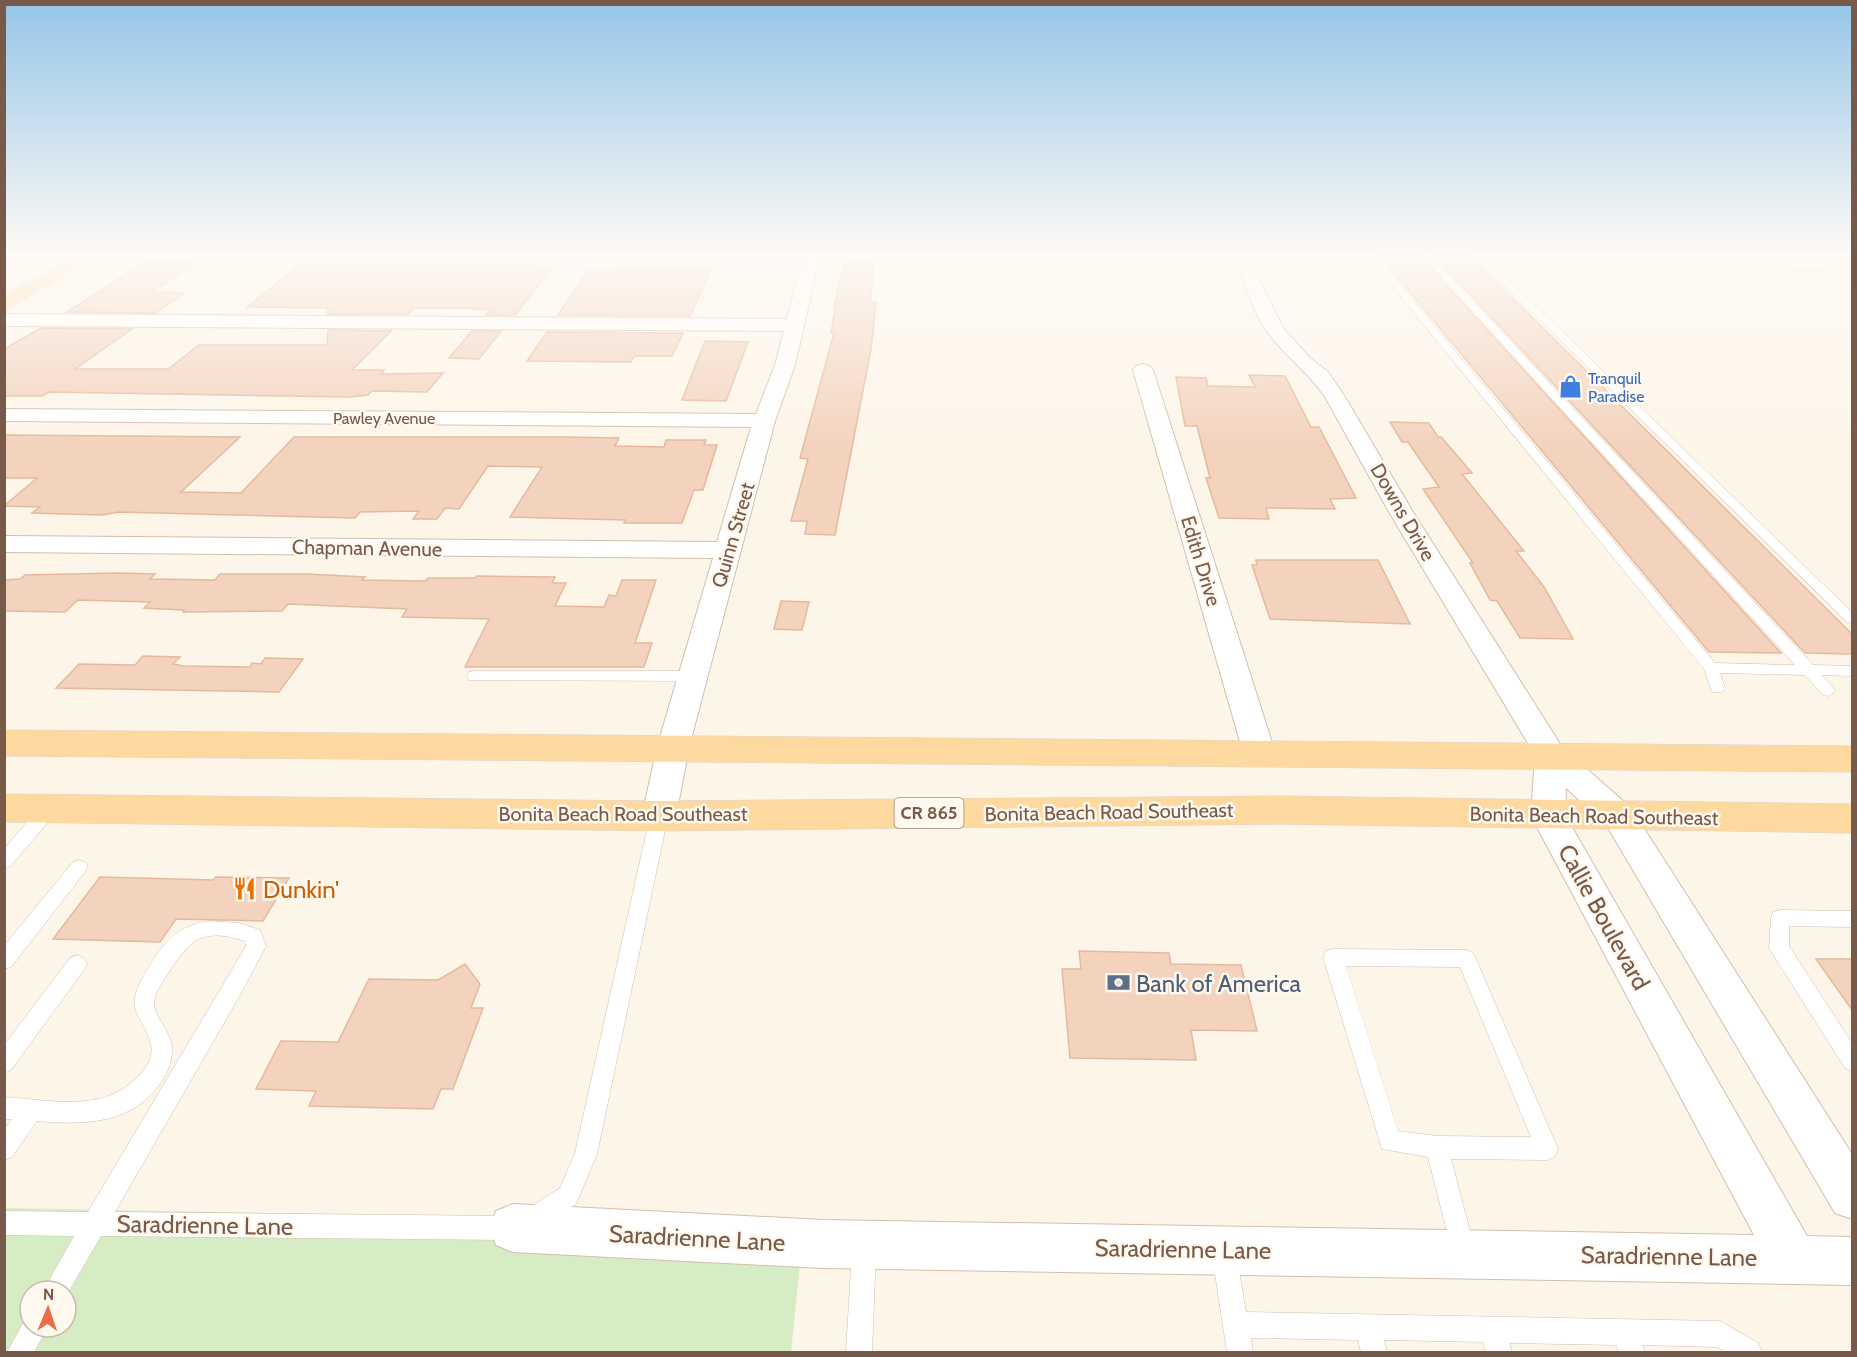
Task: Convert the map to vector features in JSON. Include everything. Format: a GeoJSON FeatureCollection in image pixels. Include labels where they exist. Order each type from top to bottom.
{"type":"FeatureCollection","features":[{"type":"Feature","properties":{"kind":"main road"},"geometry":{"type":"LineString","coordinates":[[4,743],[1259,752],[1852,759]]}},
{"type":"Feature","properties":{"kind":"main road","name":"Bonita Beach Road Southeast"},"geometry":{"type":"LineString","coordinates":[[4,808],[659,816],[1270,810],[1852,819]]}},
{"type":"Feature","properties":{"kind":"street","name":"Quinn Street"},"geometry":{"type":"LineString","coordinates":[[659,816],[673,747],[764,420],[785,365],[797,318]]}},
{"type":"Feature","properties":{"kind":"street","name":"Downs Drive"},"geometry":{"type":"LineString","coordinates":[[1270,318],[1275,330],[1303,362],[1321,376],[1335,397],[1401,512],[1494,659],[1551,755]]}},
{"type":"Feature","properties":{"kind":"street"},"geometry":{"type":"LineString","coordinates":[[4,320],[795,325]]}},
{"type":"Feature","properties":{"kind":"street","name":"Edith Drive"},"geometry":{"type":"LineString","coordinates":[[1143,369],[1259,752]]}},
{"type":"Feature","properties":{"kind":"street","name":"Pawley Avenue"},"geometry":{"type":"LineString","coordinates":[[4,415],[764,420]]}},
{"type":"Feature","properties":{"kind":"street","name":"Chapman Avenue"},"geometry":{"type":"LineString","coordinates":[[4,544],[729,550]]}},
{"type":"Feature","properties":{"kind":"street"},"geometry":{"type":"LineString","coordinates":[[1548,816],[1551,755]]}},
{"type":"Feature","properties":{"kind":"street"},"geometry":{"type":"LineString","coordinates":[[1551,755],[1619,817],[1852,1196]]}},
{"type":"Feature","properties":{"kind":"street","name":"Callie Boulevard"},"geometry":{"type":"LineString","coordinates":[[1548,816],[1793,1258]]}},
{"type":"Feature","properties":{"kind":"street","name":"Saradrienne Lane"},"geometry":{"type":"LineString","coordinates":[[529,1220],[865,1245],[1793,1258],[1848,1268]]}},
{"type":"Feature","properties":{"kind":"lane"},"geometry":{"type":"LineString","coordinates":[[1423,318],[1711,668],[1717,688]]}},
{"type":"Feature","properties":{"kind":"lane"},"geometry":{"type":"LineString","coordinates":[[1483,318],[1828,692]]}},
{"type":"Feature","properties":{"kind":"lane"},"geometry":{"type":"LineString","coordinates":[[1543,318],[1852,619]]}},
{"type":"Feature","properties":{"kind":"lane"},"geometry":{"type":"LineString","coordinates":[[1711,668],[1852,671]]}},
{"type":"Feature","properties":{"kind":"lane"},"geometry":{"type":"LineString","coordinates":[[474,676],[694,676]]}},
{"type":"Feature","properties":{"kind":"lane"},"geometry":{"type":"LineString","coordinates":[[4,862],[49,809]]}},
{"type":"Feature","properties":{"kind":"lane"},"geometry":{"type":"LineString","coordinates":[[529,1220],[568,1196],[586,1154],[659,816]]}},
{"type":"Feature","properties":{"kind":"lane"},"geometry":{"type":"LineString","coordinates":[[4,961],[79,867]]}},
{"type":"Feature","properties":{"kind":"lane"},"geometry":{"type":"LineString","coordinates":[[1852,919],[1780,918],[1779,948],[1852,1061]]}},
{"type":"Feature","properties":{"kind":"lane"},"geometry":{"type":"LineString","coordinates":[[4,1108],[86,1114],[109,1109],[127,1101],[152,1078],[159,1064],[162,1048],[147,1016],[145,994],[176,944],[186,935],[210,930],[242,931],[253,936],[256,946],[232,991],[62,1279]]}},
{"type":"Feature","properties":{"kind":"lane"},"geometry":{"type":"LineString","coordinates":[[1333,957],[1466,959],[1547,1149],[1437,1147],[1390,1141],[1333,957]]}},
{"type":"Feature","properties":{"kind":"lane"},"geometry":{"type":"LineString","coordinates":[[4,1064],[77,964]]}},
{"type":"Feature","properties":{"kind":"lane"},"geometry":{"type":"LineString","coordinates":[[4,1149],[33,1109]]}},
{"type":"Feature","properties":{"kind":"lane"},"geometry":{"type":"LineString","coordinates":[[1437,1147],[1464,1253]]}},
{"type":"Feature","properties":{"kind":"lane","name":"Saradrienne Lane"},"geometry":{"type":"LineString","coordinates":[[4,1223],[529,1220]]}},
{"type":"Feature","properties":{"kind":"lane"},"geometry":{"type":"LineString","coordinates":[[859,1353],[865,1245]]}},
{"type":"Feature","properties":{"kind":"lane"},"geometry":{"type":"LineString","coordinates":[[1223,1250],[1240,1353]]}},
{"type":"Feature","properties":{"kind":"lane"},"geometry":{"type":"LineString","coordinates":[[1236,1325],[1368,1327],[1496,1341],[1627,1342],[1720,1334],[1749,1353]]}},
{"type":"Feature","properties":{"kind":"lane"},"geometry":{"type":"LineString","coordinates":[[1368,1327],[1374,1353]]}},
{"type":"Feature","properties":{"kind":"lane"},"geometry":{"type":"LineString","coordinates":[[20,1353],[28,1339]]}},
{"type":"Feature","properties":{"kind":"green space"},"geometry":{"type":"Polygon","coordinates":[[[5,1208],[804,1223],[791,1352],[5,1352],[5,1208]]]}},
{"type":"Feature","properties":{"kind":"building"},"geometry":{"type":"Polygon","coordinates":[[[834,318],[874,318],[871,349],[835,535],[805,534],[807,521],[791,521],[808,459],[800,458],[834,333],[831,333],[834,318]]]}},
{"type":"Feature","properties":{"kind":"building"},"geometry":{"type":"Polygon","coordinates":[[[1432,318],[1477,318],[1781,653],[1709,652],[1432,318]]]}},
{"type":"Feature","properties":{"kind":"building"},"geometry":{"type":"Polygon","coordinates":[[[1492,318],[1533,318],[1852,634],[1852,654],[1805,653],[1492,318]]]}},
{"type":"Feature","properties":{"kind":"building"},"geometry":{"type":"Polygon","coordinates":[[[41,328],[132,329],[75,369],[168,369],[199,345],[327,345],[328,330],[391,331],[352,370],[384,370],[381,374],[443,373],[427,392],[372,391],[368,395],[350,397],[49,392],[42,396],[4,396],[4,349],[41,328]]]}},
{"type":"Feature","properties":{"kind":"building"},"geometry":{"type":"Polygon","coordinates":[[[472,331],[501,331],[479,359],[449,358],[472,331]]]}},
{"type":"Feature","properties":{"kind":"building"},"geometry":{"type":"Polygon","coordinates":[[[547,332],[683,333],[672,356],[634,356],[631,362],[527,361],[547,332]]]}},
{"type":"Feature","properties":{"kind":"building"},"geometry":{"type":"Polygon","coordinates":[[[705,341],[748,342],[726,401],[682,400],[705,341]]]}},
{"type":"Feature","properties":{"kind":"building"},"geometry":{"type":"Polygon","coordinates":[[[1249,375],[1285,376],[1311,427],[1319,427],[1356,498],[1330,499],[1335,509],[1266,508],[1269,519],[1219,518],[1206,478],[1210,478],[1197,426],[1185,426],[1176,377],[1206,378],[1208,386],[1255,387],[1249,375]]]}},
{"type":"Feature","properties":{"kind":"building"},"geometry":{"type":"Polygon","coordinates":[[[1390,422],[1429,423],[1438,437],[1441,437],[1472,473],[1462,474],[1524,551],[1516,551],[1544,587],[1573,639],[1520,638],[1497,601],[1490,600],[1470,563],[1473,563],[1423,489],[1439,487],[1408,442],[1402,442],[1390,422]]]}},
{"type":"Feature","properties":{"kind":"building"},"geometry":{"type":"Polygon","coordinates":[[[4,435],[240,437],[181,492],[241,493],[294,437],[619,438],[615,446],[664,447],[666,440],[706,440],[704,445],[717,445],[703,490],[694,490],[682,523],[624,523],[625,520],[510,517],[542,467],[488,466],[459,509],[445,508],[437,519],[413,519],[419,511],[360,512],[355,518],[119,512],[102,515],[32,513],[40,507],[4,506],[37,478],[4,478],[4,435]]]}},
{"type":"Feature","properties":{"kind":"building"},"geometry":{"type":"Polygon","coordinates":[[[1256,560],[1378,560],[1410,624],[1270,619],[1252,565],[1257,565],[1256,560]]]}},
{"type":"Feature","properties":{"kind":"building"},"geometry":{"type":"Polygon","coordinates":[[[155,574],[150,579],[215,580],[220,574],[306,574],[365,577],[362,580],[425,581],[428,578],[475,578],[477,576],[555,577],[552,583],[566,583],[555,606],[604,607],[609,595],[616,596],[622,580],[656,580],[635,643],[652,643],[644,667],[465,667],[489,619],[402,617],[407,609],[288,604],[282,611],[183,612],[184,610],[144,608],[150,602],[78,600],[65,612],[4,611],[4,580],[20,579],[25,575],[155,574]]]}},
{"type":"Feature","properties":{"kind":"building"},"geometry":{"type":"Polygon","coordinates":[[[781,601],[809,602],[802,630],[774,629],[781,601]]]}},
{"type":"Feature","properties":{"kind":"building"},"geometry":{"type":"Polygon","coordinates":[[[143,656],[180,657],[173,664],[184,666],[250,667],[252,663],[261,664],[265,658],[303,659],[279,692],[56,688],[79,664],[135,665],[143,656]]]}},
{"type":"Feature","properties":{"kind":"building"},"geometry":{"type":"Polygon","coordinates":[[[100,877],[213,880],[216,877],[289,878],[263,921],[176,919],[160,942],[53,939],[100,877]]]}},
{"type":"Feature","properties":{"kind":"building"},"geometry":{"type":"Polygon","coordinates":[[[1079,951],[1169,953],[1171,964],[1241,965],[1257,1031],[1191,1030],[1196,1060],[1070,1058],[1062,969],[1081,969],[1079,951]]]}},
{"type":"Feature","properties":{"kind":"building"},"geometry":{"type":"Polygon","coordinates":[[[1816,959],[1852,959],[1852,1010],[1816,959]]]}},
{"type":"Feature","properties":{"kind":"building"},"geometry":{"type":"Polygon","coordinates":[[[465,964],[480,984],[471,1008],[483,1008],[453,1089],[441,1089],[433,1109],[309,1106],[316,1091],[256,1089],[281,1041],[338,1042],[369,979],[438,980],[465,964]]]}},
{"type":"Feature","properties":{"kind":"place","name":"Tranquil Paradise"},"geometry":{"type":"Point","coordinates":[1570,387]}},
{"type":"Feature","properties":{"kind":"place","name":"Dunkin'"},"geometry":{"type":"Point","coordinates":[245,889]}},
{"type":"Feature","properties":{"kind":"place","name":"Bank of America"},"geometry":{"type":"Point","coordinates":[1118,983]}}]}
